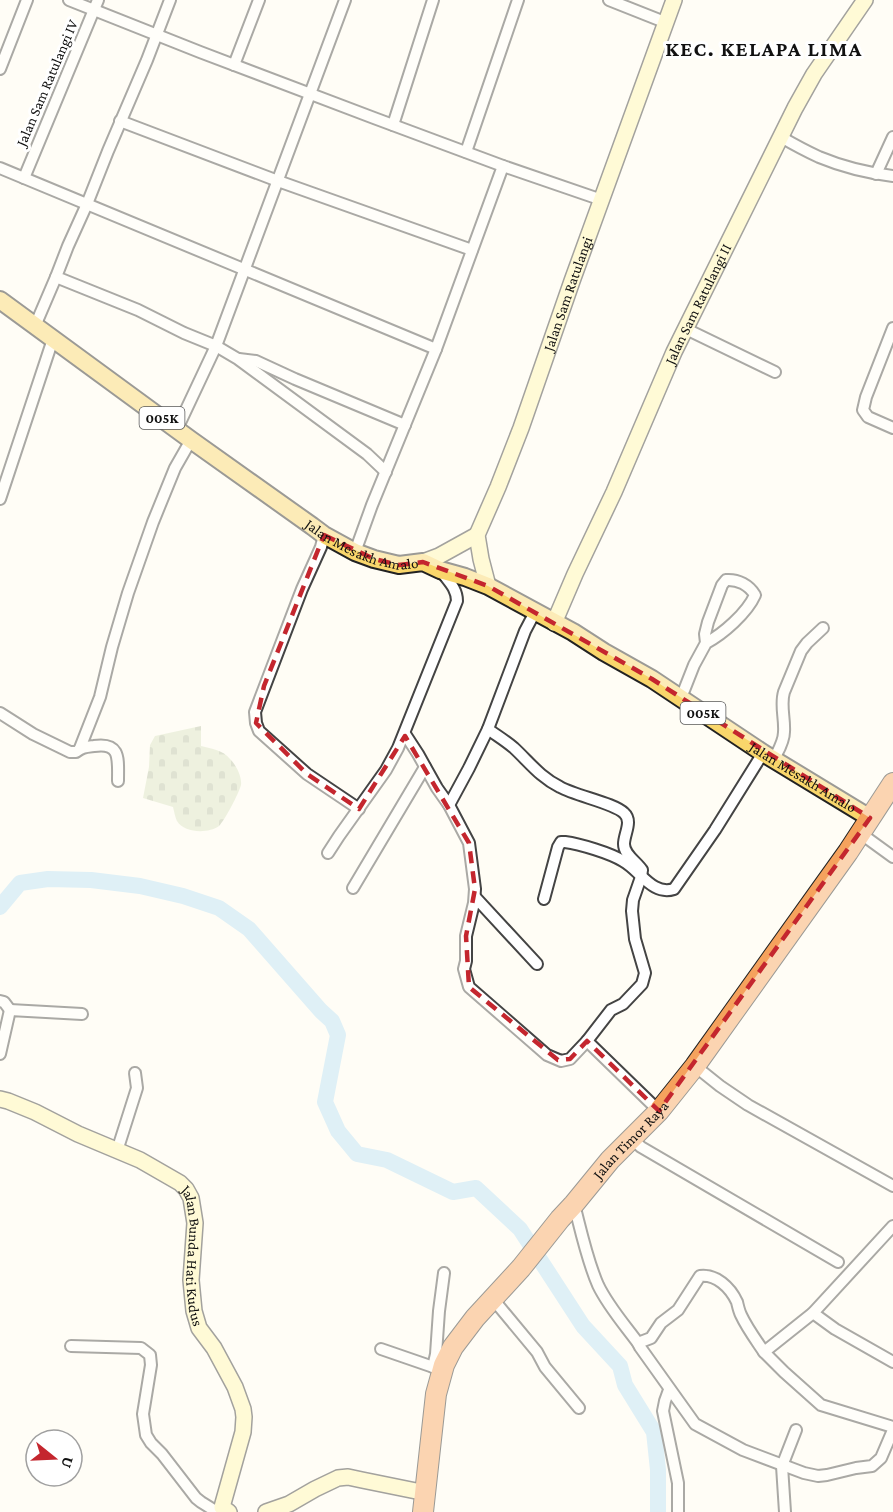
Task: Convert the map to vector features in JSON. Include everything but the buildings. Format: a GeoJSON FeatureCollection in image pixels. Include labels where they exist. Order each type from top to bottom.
{"type":"FeatureCollection","features":[{"type":"Feature","properties":{"kind":"highway","name":"Jalan Timor Raya"},"geometry":{"type":"LineString","coordinates":[[424,1503],[438,1368],[475,1318],[521,1268],[610,1160],[659,1111],[695,1066],[777,952],[893,783]]}},
{"type":"Feature","properties":{"kind":"main road","name":"Jalan Mesakh Amalo"},"geometry":{"type":"LineString","coordinates":[[0,300],[324,535],[355,552],[374,559],[399,565],[423,562],[489,586],[652,679],[828,794],[865,826]]}},
{"type":"Feature","properties":{"kind":"street"},"geometry":{"type":"LineString","coordinates":[[0,69],[27,0]]}},
{"type":"Feature","properties":{"kind":"street"},"geometry":{"type":"LineString","coordinates":[[69,0],[96,5],[156,35],[503,166],[602,200]]}},
{"type":"Feature","properties":{"kind":"street"},"geometry":{"type":"LineString","coordinates":[[35,326],[170,0]]}},
{"type":"Feature","properties":{"kind":"street"},"geometry":{"type":"LineString","coordinates":[[234,65],[259,0]]}},
{"type":"Feature","properties":{"kind":"street"},"geometry":{"type":"LineString","coordinates":[[177,429],[216,346],[345,0]]}},
{"type":"Feature","properties":{"kind":"street"},"geometry":{"type":"LineString","coordinates":[[393,125],[433,0]]}},
{"type":"Feature","properties":{"kind":"street"},"geometry":{"type":"LineString","coordinates":[[466,152],[518,0]]}},
{"type":"Feature","properties":{"kind":"street"},"geometry":{"type":"LineString","coordinates":[[609,0],[667,23]]}},
{"type":"Feature","properties":{"kind":"street","name":"Jalan Sam Ratulangi"},"geometry":{"type":"LineString","coordinates":[[477,535],[521,428],[674,0]]}},
{"type":"Feature","properties":{"kind":"street","name":"Jalan Sam Ratulangi II"},"geometry":{"type":"LineString","coordinates":[[554,623],[670,362],[795,108],[814,74],[866,0]]}},
{"type":"Feature","properties":{"kind":"street","name":"Jalan Sam Ratulangi IV"},"geometry":{"type":"LineString","coordinates":[[24,178],[96,5]]}},
{"type":"Feature","properties":{"kind":"street"},"geometry":{"type":"LineString","coordinates":[[120,121],[278,181],[472,250]]}},
{"type":"Feature","properties":{"kind":"street"},"geometry":{"type":"LineString","coordinates":[[876,174],[893,137]]}},
{"type":"Feature","properties":{"kind":"street"},"geometry":{"type":"LineString","coordinates":[[781,138],[819,157],[848,167],[893,176]]}},
{"type":"Feature","properties":{"kind":"street"},"geometry":{"type":"LineString","coordinates":[[355,552],[436,349],[503,166]]}},
{"type":"Feature","properties":{"kind":"street"},"geometry":{"type":"LineString","coordinates":[[0,168],[436,349]]}},
{"type":"Feature","properties":{"kind":"street"},"geometry":{"type":"LineString","coordinates":[[56,277],[138,310],[216,346],[238,359],[367,454],[387,472]]}},
{"type":"Feature","properties":{"kind":"street"},"geometry":{"type":"LineString","coordinates":[[893,328],[863,410],[867,417],[893,428]]}},
{"type":"Feature","properties":{"kind":"street"},"geometry":{"type":"LineString","coordinates":[[686,329],[775,372]]}},
{"type":"Feature","properties":{"kind":"street"},"geometry":{"type":"LineString","coordinates":[[0,500],[53,339]]}},
{"type":"Feature","properties":{"kind":"street"},"geometry":{"type":"LineString","coordinates":[[238,359],[256,361],[295,380],[405,425]]}},
{"type":"Feature","properties":{"kind":"street"},"geometry":{"type":"LineString","coordinates":[[0,713],[50,744],[70,752],[76,752],[81,748],[100,697],[128,593],[153,522],[175,468],[192,440]]}},
{"type":"Feature","properties":{"kind":"street"},"geometry":{"type":"LineString","coordinates":[[324,535],[264,687],[255,712],[256,723],[260,731],[307,774],[359,809]]}},
{"type":"Feature","properties":{"kind":"street"},"geometry":{"type":"LineString","coordinates":[[423,562],[477,535],[489,586]]}},
{"type":"Feature","properties":{"kind":"street"},"geometry":{"type":"LineString","coordinates":[[328,854],[386,770],[405,734],[457,601],[454,588],[440,570]]}},
{"type":"Feature","properties":{"kind":"street"},"geometry":{"type":"LineString","coordinates":[[681,698],[694,665],[706,643],[715,638],[751,604],[755,595],[739,581],[726,580],[722,585],[708,622],[705,634],[706,643]]}},
{"type":"Feature","properties":{"kind":"street"},"geometry":{"type":"LineString","coordinates":[[449,805],[488,729],[516,653],[535,612]]}},
{"type":"Feature","properties":{"kind":"street"},"geometry":{"type":"LineString","coordinates":[[544,899],[558,846],[565,842],[618,858],[626,862],[641,877],[662,890],[674,889],[768,756],[783,740],[782,699],[784,692],[801,651],[823,628]]}},
{"type":"Feature","properties":{"kind":"street"},"geometry":{"type":"LineString","coordinates":[[405,734],[449,805],[469,843],[475,897],[466,936],[464,969],[469,987],[547,1054],[558,1060],[566,1060],[570,1059],[587,1041],[611,1011],[631,998],[645,979],[635,939],[632,910],[642,870],[624,849],[628,820],[626,814],[549,781],[488,729]]}},
{"type":"Feature","properties":{"kind":"street"},"geometry":{"type":"LineString","coordinates":[[81,748],[104,745],[112,748],[118,765],[118,781]]}},
{"type":"Feature","properties":{"kind":"street"},"geometry":{"type":"LineString","coordinates":[[353,888],[425,767]]}},
{"type":"Feature","properties":{"kind":"street"},"geometry":{"type":"LineString","coordinates":[[865,826],[893,856]]}},
{"type":"Feature","properties":{"kind":"street"},"geometry":{"type":"LineString","coordinates":[[475,897],[537,964]]}},
{"type":"Feature","properties":{"kind":"street"},"geometry":{"type":"LineString","coordinates":[[0,1001],[4,1002],[10,1010],[0,1054]]}},
{"type":"Feature","properties":{"kind":"street"},"geometry":{"type":"LineString","coordinates":[[10,1010],[81,1014]]}},
{"type":"Feature","properties":{"kind":"street"},"geometry":{"type":"LineString","coordinates":[[587,1041],[659,1111]]}},
{"type":"Feature","properties":{"kind":"street"},"geometry":{"type":"LineString","coordinates":[[695,1066],[756,1110],[893,1186]]}},
{"type":"Feature","properties":{"kind":"street"},"geometry":{"type":"LineString","coordinates":[[117,1151],[137,1088],[135,1073]]}},
{"type":"Feature","properties":{"kind":"street","name":"Jalan Bunda Hati Kudus"},"geometry":{"type":"LineString","coordinates":[[0,1099],[35,1112],[78,1134],[140,1160],[180,1183],[191,1198],[195,1223],[191,1280],[194,1311],[199,1328],[214,1348],[235,1387],[244,1417],[243,1432],[221,1511]]}},
{"type":"Feature","properties":{"kind":"street"},"geometry":{"type":"LineString","coordinates":[[631,1138],[641,1147],[838,1262]]}},
{"type":"Feature","properties":{"kind":"street"},"geometry":{"type":"LineString","coordinates":[[574,1204],[586,1251],[598,1285],[610,1306],[695,1424],[743,1450],[783,1466],[818,1476],[872,1466],[889,1453],[893,1429],[821,1405],[764,1352],[748,1328],[732,1293],[725,1285],[709,1275],[700,1276],[678,1310],[661,1323],[651,1338],[638,1343]]}},
{"type":"Feature","properties":{"kind":"street"},"geometry":{"type":"LineString","coordinates":[[764,1352],[813,1312],[893,1226]]}},
{"type":"Feature","properties":{"kind":"street"},"geometry":{"type":"LineString","coordinates":[[381,1349],[438,1368],[436,1354],[444,1272]]}},
{"type":"Feature","properties":{"kind":"street"},"geometry":{"type":"LineString","coordinates":[[493,1299],[579,1408]]}},
{"type":"Feature","properties":{"kind":"street"},"geometry":{"type":"LineString","coordinates":[[813,1312],[835,1329],[893,1362]]}},
{"type":"Feature","properties":{"kind":"street"},"geometry":{"type":"LineString","coordinates":[[71,1346],[141,1348],[150,1355],[151,1365],[143,1414],[146,1435],[201,1502],[221,1511]]}},
{"type":"Feature","properties":{"kind":"street"},"geometry":{"type":"LineString","coordinates":[[669,1390],[663,1411],[678,1483],[678,1512]]}},
{"type":"Feature","properties":{"kind":"street"},"geometry":{"type":"LineString","coordinates":[[785,1512],[783,1466],[796,1430]]}},
{"type":"Feature","properties":{"kind":"street"},"geometry":{"type":"LineString","coordinates":[[266,1512],[338,1478],[355,1478],[424,1503]]}},
{"type":"Feature","properties":{"kind":"highlighted area"},"geometry":{"type":"Polygon","coordinates":[[[324,535],[374,559],[399,565],[423,562],[488,586],[652,679],[870,818],[659,1111],[587,1041],[570,1059],[558,1060],[469,987],[466,936],[475,889],[469,843],[405,736],[359,809],[307,774],[256,723],[264,686],[324,535]]]}},
{"type":"Feature","properties":{"kind":"green space"},"geometry":{"type":"Polygon","coordinates":[[[201,726],[201,746],[217,750],[227,756],[240,774],[241,785],[222,823],[214,829],[196,831],[180,825],[173,807],[143,798],[149,767],[150,745],[155,736],[201,726]]]}},
{"type":"Feature","properties":{"kind":"waterway"},"geometry":{"type":"LineString","coordinates":[[0,907],[20,883],[48,879],[91,880],[140,886],[183,896],[219,908],[249,929],[332,1021],[338,1035],[325,1102],[338,1131],[357,1154],[387,1160],[453,1192],[476,1188],[520,1229],[583,1326],[620,1366],[625,1385],[654,1432],[658,1470],[658,1512]]}},
{"type":"Feature","properties":{"kind":"district","name":"KEC. KELAPA LIMA"},"geometry":{"type":"Point","coordinates":[764,49]}}]}
